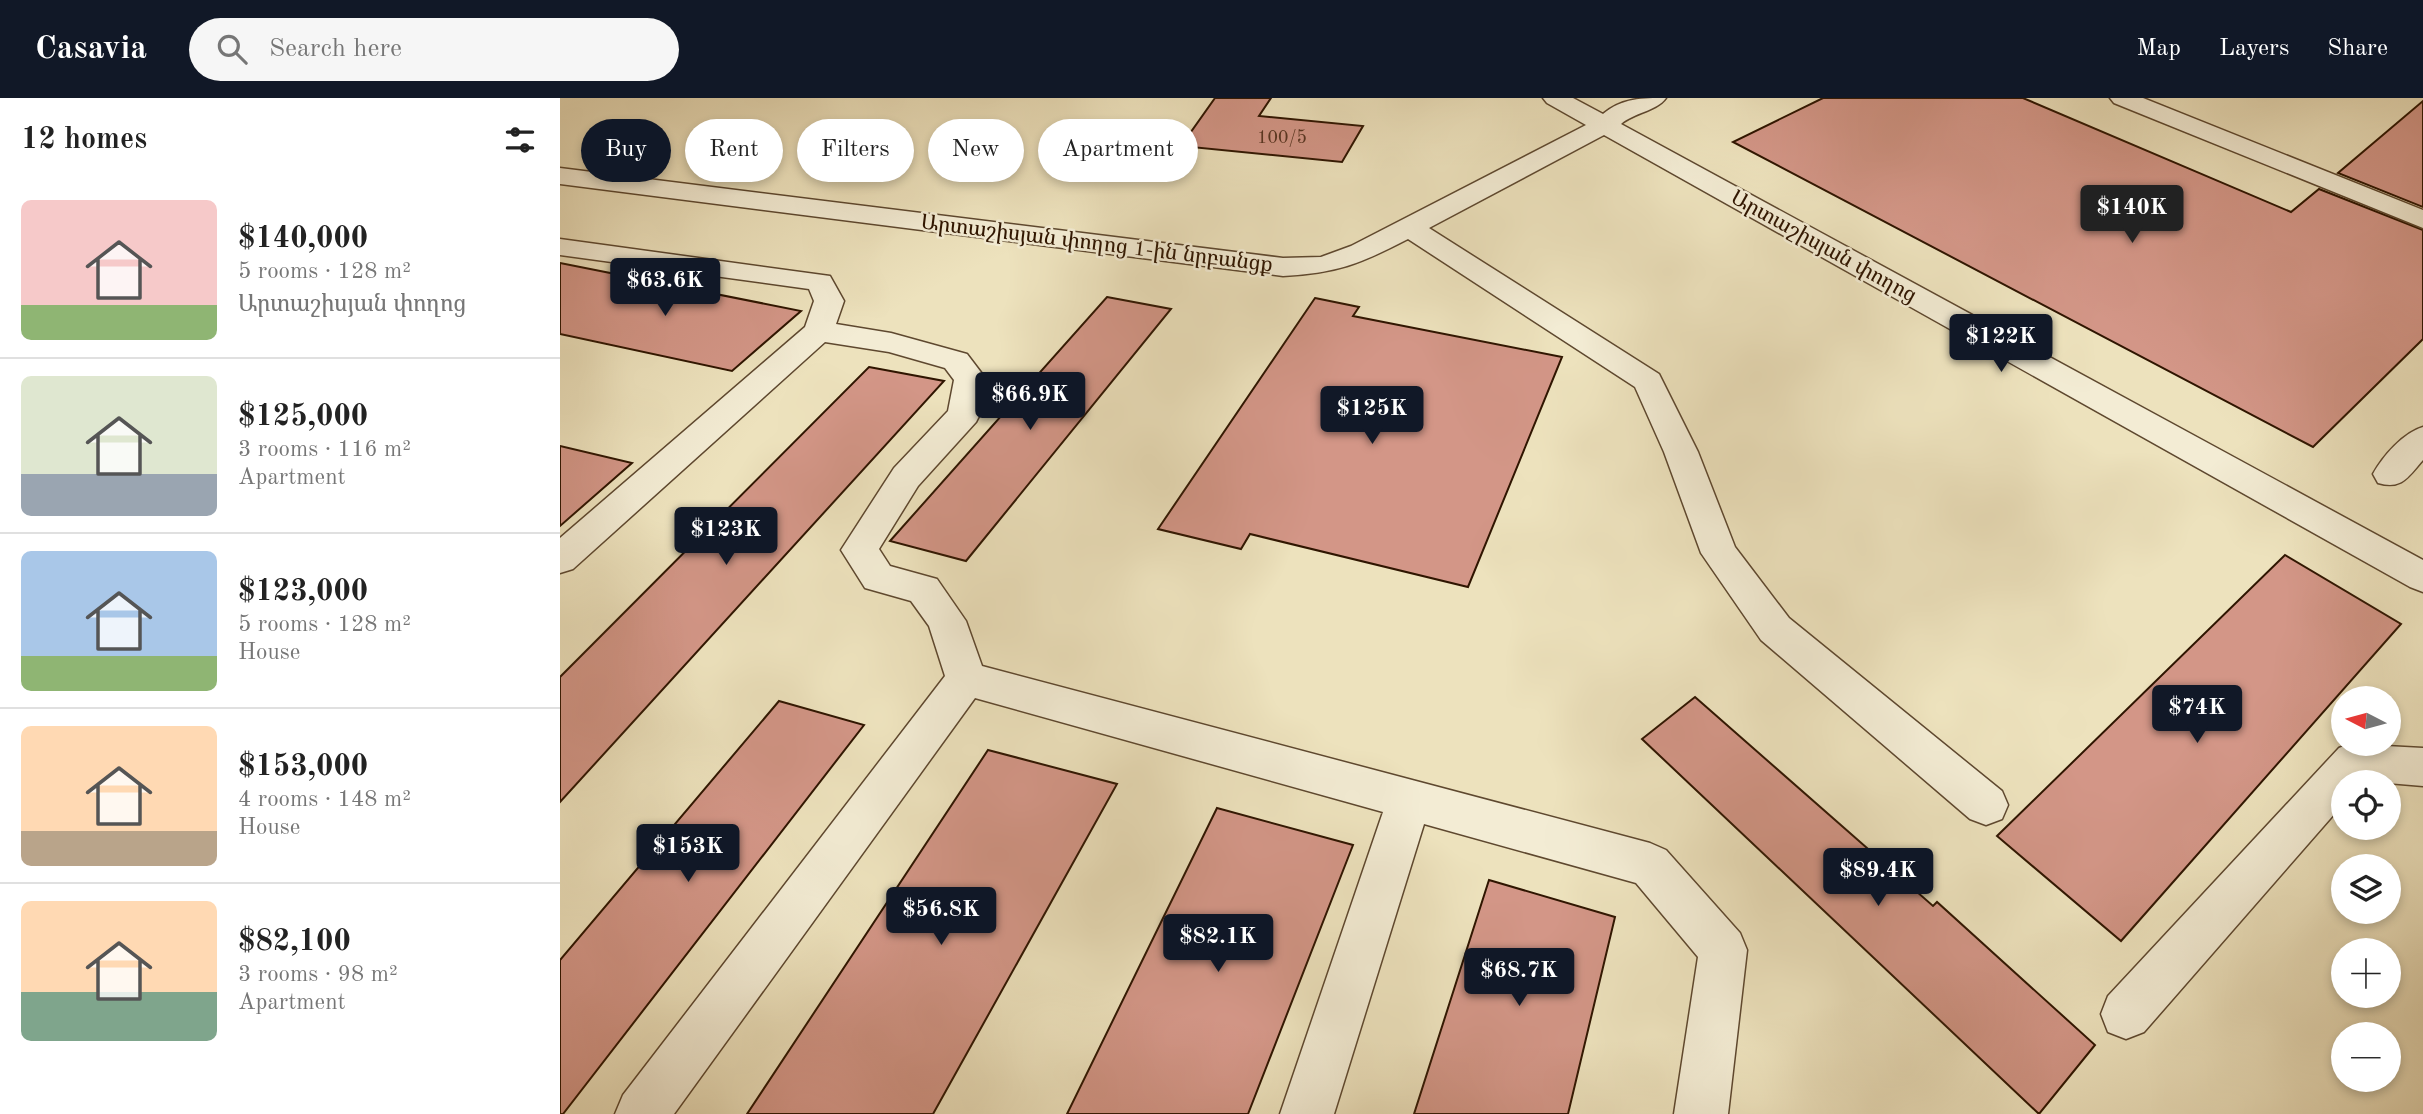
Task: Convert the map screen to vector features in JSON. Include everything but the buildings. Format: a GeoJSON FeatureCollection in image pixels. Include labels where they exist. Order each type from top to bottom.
{"type":"FeatureCollection","features":[{"type":"Feature","properties":{"kind":"street","name":"Արտաշիսյան փողոց"},"geometry":{"type":"LineString","coordinates":[[1555,98],[2423,577]]}},
{"type":"Feature","properties":{"kind":"street","name":"Արտաշիսյան փողոց 1-ին նրբանցք"},"geometry":{"type":"LineString","coordinates":[[560,176],[1283,267],[1324,265],[1361,252],[1605,125],[1620,112],[1654,98]]}},
{"type":"Feature","properties":{"kind":"street"},"geometry":{"type":"LineString","coordinates":[[2122,98],[2423,220]]}},
{"type":"Feature","properties":{"kind":"street"},"geometry":{"type":"LineString","coordinates":[[1409,227],[1648,381],[1681,452],[1719,553],[1775,629],[1986,805]]}},
{"type":"Feature","properties":{"kind":"street"},"geometry":{"type":"LineString","coordinates":[[560,247],[820,282],[829,301],[819,331],[560,559]]}},
{"type":"Feature","properties":{"kind":"street"},"geometry":{"type":"LineString","coordinates":[[819,331],[891,343],[956,361],[970,379],[964,414],[906,477],[859,550],[878,578],[924,589],[947,621],[967,679]]}},
{"type":"Feature","properties":{"kind":"street"},"geometry":{"type":"LineString","coordinates":[[2390,474],[2423,439]]}},
{"type":"Feature","properties":{"kind":"street"},"geometry":{"type":"LineString","coordinates":[[967,679],[1650,865],[1723,950],[1701,1114]]}},
{"type":"Feature","properties":{"kind":"street"},"geometry":{"type":"LineString","coordinates":[[642,1114],[967,679]]}},
{"type":"Feature","properties":{"kind":"street"},"geometry":{"type":"LineString","coordinates":[[2126,1014],[2354,761],[2423,767]]}},
{"type":"Feature","properties":{"kind":"street"},"geometry":{"type":"LineString","coordinates":[[1307,1114],[1410,798]]}}]}
